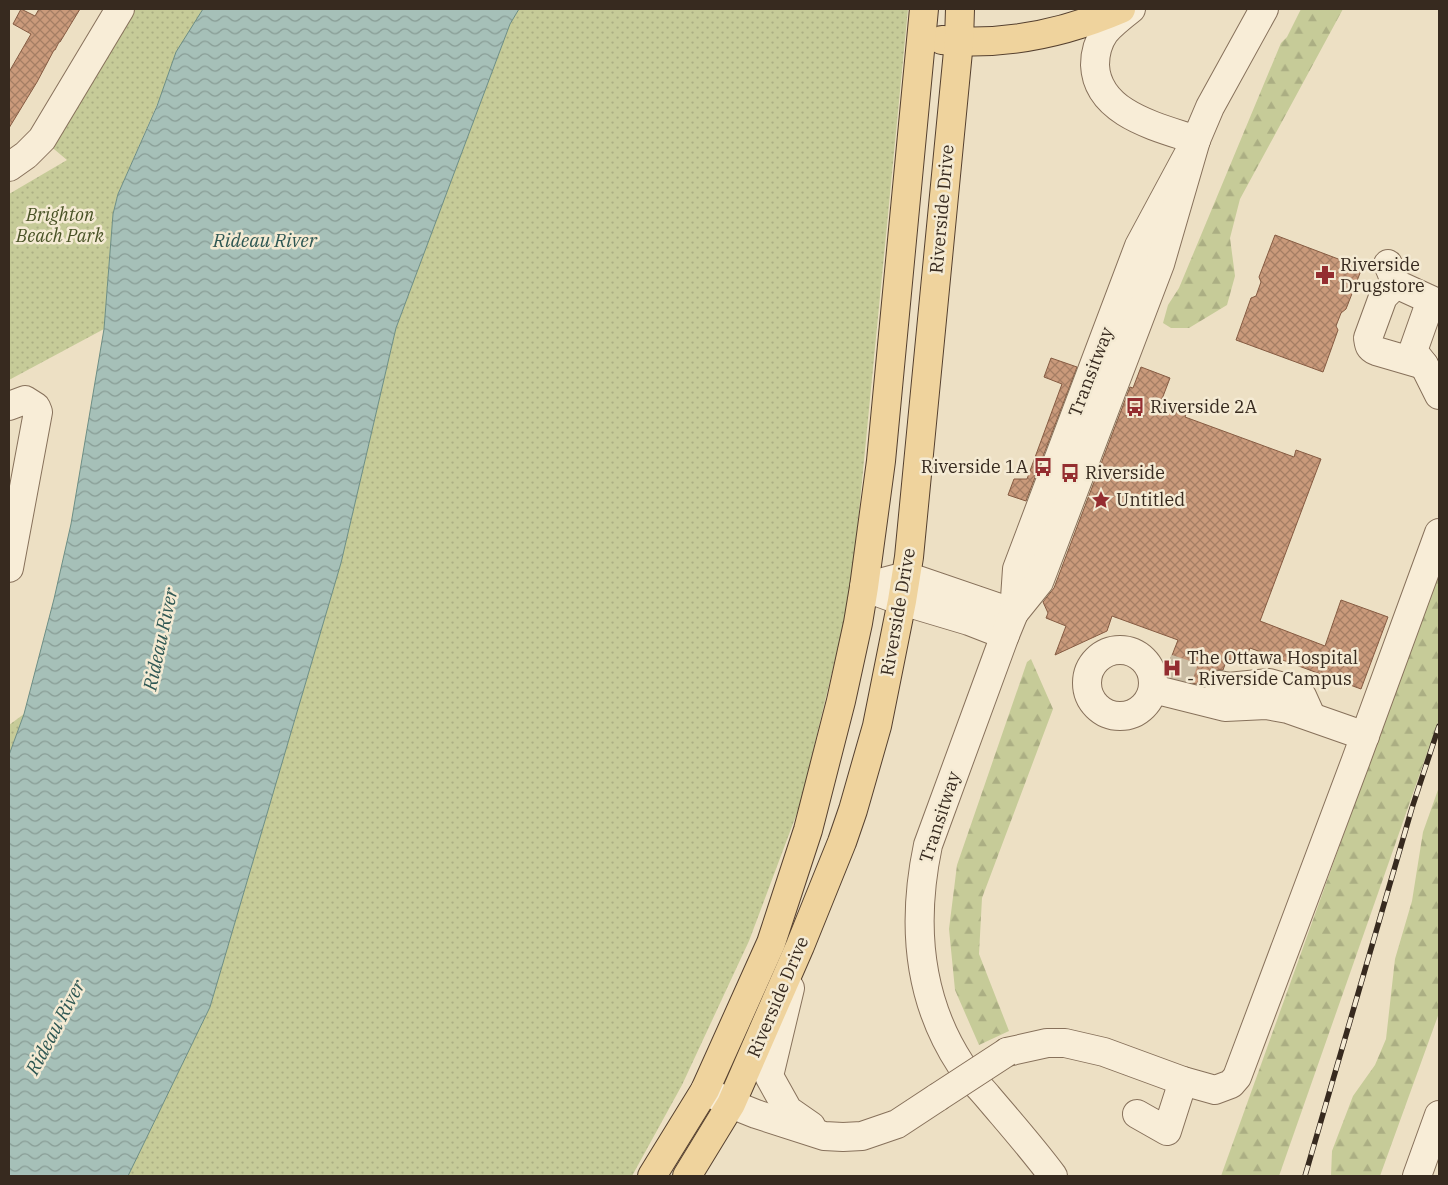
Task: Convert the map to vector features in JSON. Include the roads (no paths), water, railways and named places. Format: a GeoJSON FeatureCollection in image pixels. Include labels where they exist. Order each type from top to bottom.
{"type":"FeatureCollection","features":[{"type":"Feature","properties":{"kind":"main road"},"geometry":{"type":"LineString","coordinates":[[923,22],[960,24],[1023,19],[1068,9]]}},
{"type":"Feature","properties":{"kind":"main road"},"geometry":{"type":"LineString","coordinates":[[960,24],[1012,40],[1085,23],[1121,9]]}},
{"type":"Feature","properties":{"kind":"main road","name":"Riverside Drive"},"geometry":{"type":"LineString","coordinates":[[652,1176],[705,1090],[771,943],[808,830],[841,701],[864,587],[882,451],[923,22]]}},
{"type":"Feature","properties":{"kind":"main road","name":"Riverside Drive"},"geometry":{"type":"LineString","coordinates":[[687,1176],[731,1104],[800,946],[853,810],[876,726],[904,589],[910,547],[960,24]]}},
{"type":"Feature","properties":{"kind":"street"},"geometry":{"type":"LineString","coordinates":[[10,166],[26,155],[42,139],[120,9]]}},
{"type":"Feature","properties":{"kind":"street"},"geometry":{"type":"LineString","coordinates":[[1130,9],[1105,32],[1098,45],[1095,58],[1099,86],[1118,108],[1148,123],[1196,140]]}},
{"type":"Feature","properties":{"kind":"street","name":"Transitway"},"geometry":{"type":"LineString","coordinates":[[1053,1176],[962,1066],[938,1020],[928,991],[923,965],[920,936],[922,874],[928,845],[1010,624],[1039,582],[1164,254],[1196,140],[1210,107],[1264,9]]}},
{"type":"Feature","properties":{"kind":"street"},"geometry":{"type":"LineString","coordinates":[[1424,365],[1376,351],[1369,344],[1368,338],[1392,274],[1431,300],[1413,351],[1424,365],[1439,395]]}},
{"type":"Feature","properties":{"kind":"street"},"geometry":{"type":"LineString","coordinates":[[9,568],[38,412],[36,407],[17,403]]}},
{"type":"Feature","properties":{"kind":"street"},"geometry":{"type":"LineString","coordinates":[[705,1090],[731,1104],[756,1114],[824,1136],[843,1137],[862,1136],[897,1124],[1007,1052],[1047,1043],[1065,1043],[1104,1052],[1183,1081],[1215,1090],[1231,1084],[1237,1077],[1439,533]]}},
{"type":"Feature","properties":{"kind":"street"},"geometry":{"type":"LineString","coordinates":[[864,587],[904,589],[969,621],[1010,624]]}},
{"type":"Feature","properties":{"kind":"street"},"geometry":{"type":"LineString","coordinates":[[1156,675],[1225,707],[1266,705],[1288,709],[1365,736]]}},
{"type":"Feature","properties":{"kind":"street"},"geometry":{"type":"LineString","coordinates":[[1219,685],[1228,687],[1270,683],[1287,688],[1302,696],[1311,716]]}},
{"type":"Feature","properties":{"kind":"street"},"geometry":{"type":"LineString","coordinates":[[800,946],[769,1076],[788,1110],[824,1136]]}},
{"type":"Feature","properties":{"kind":"street"},"geometry":{"type":"LineString","coordinates":[[1137,1114],[1167,1131],[1183,1081]]}},
{"type":"Feature","properties":{"kind":"street"},"geometry":{"type":"LineString","coordinates":[[1417,1176],[1439,1115]]}},
{"type":"Feature","properties":{"kind":"water","name":"Rideau River"},"geometry":{"type":"Polygon","coordinates":[[[203,9],[519,9],[510,24],[396,328],[341,563],[210,1007],[128,1176],[9,1176],[9,755],[24,714],[54,599],[71,524],[104,329],[113,214],[118,194],[157,106],[176,52],[203,9]]]}},
{"type":"Feature","properties":{"kind":"tunnel"},"geometry":{"type":"LineString","coordinates":[[1167,668],[1219,685]]}},
{"type":"Feature","properties":{"kind":"railway"},"geometry":{"type":"LineString","coordinates":[[1305,1176],[1412,808],[1439,726]]}},
{"type":"Feature","properties":{"kind":"place","name":"Riverside Drugstore"},"geometry":{"type":"Point","coordinates":[1325,275]}},
{"type":"Feature","properties":{"kind":"place","name":"Riverside 2A"},"geometry":{"type":"Point","coordinates":[1135,407]}},
{"type":"Feature","properties":{"kind":"place","name":"Riverside 1A"},"geometry":{"type":"Point","coordinates":[1043,467]}},
{"type":"Feature","properties":{"kind":"place","name":"Riverside"},"geometry":{"type":"Point","coordinates":[1070,473]}},
{"type":"Feature","properties":{"kind":"place","name":"Untitled"},"geometry":{"type":"Point","coordinates":[1101,500]}},
{"type":"Feature","properties":{"kind":"place","name":"The Ottawa Hospital - Riverside Campus"},"geometry":{"type":"Point","coordinates":[1172,668]}},
{"type":"Feature","properties":{"kind":"park label","name":"Brighton Beach Park"},"geometry":{"type":"Point","coordinates":[60,225]}}]}
